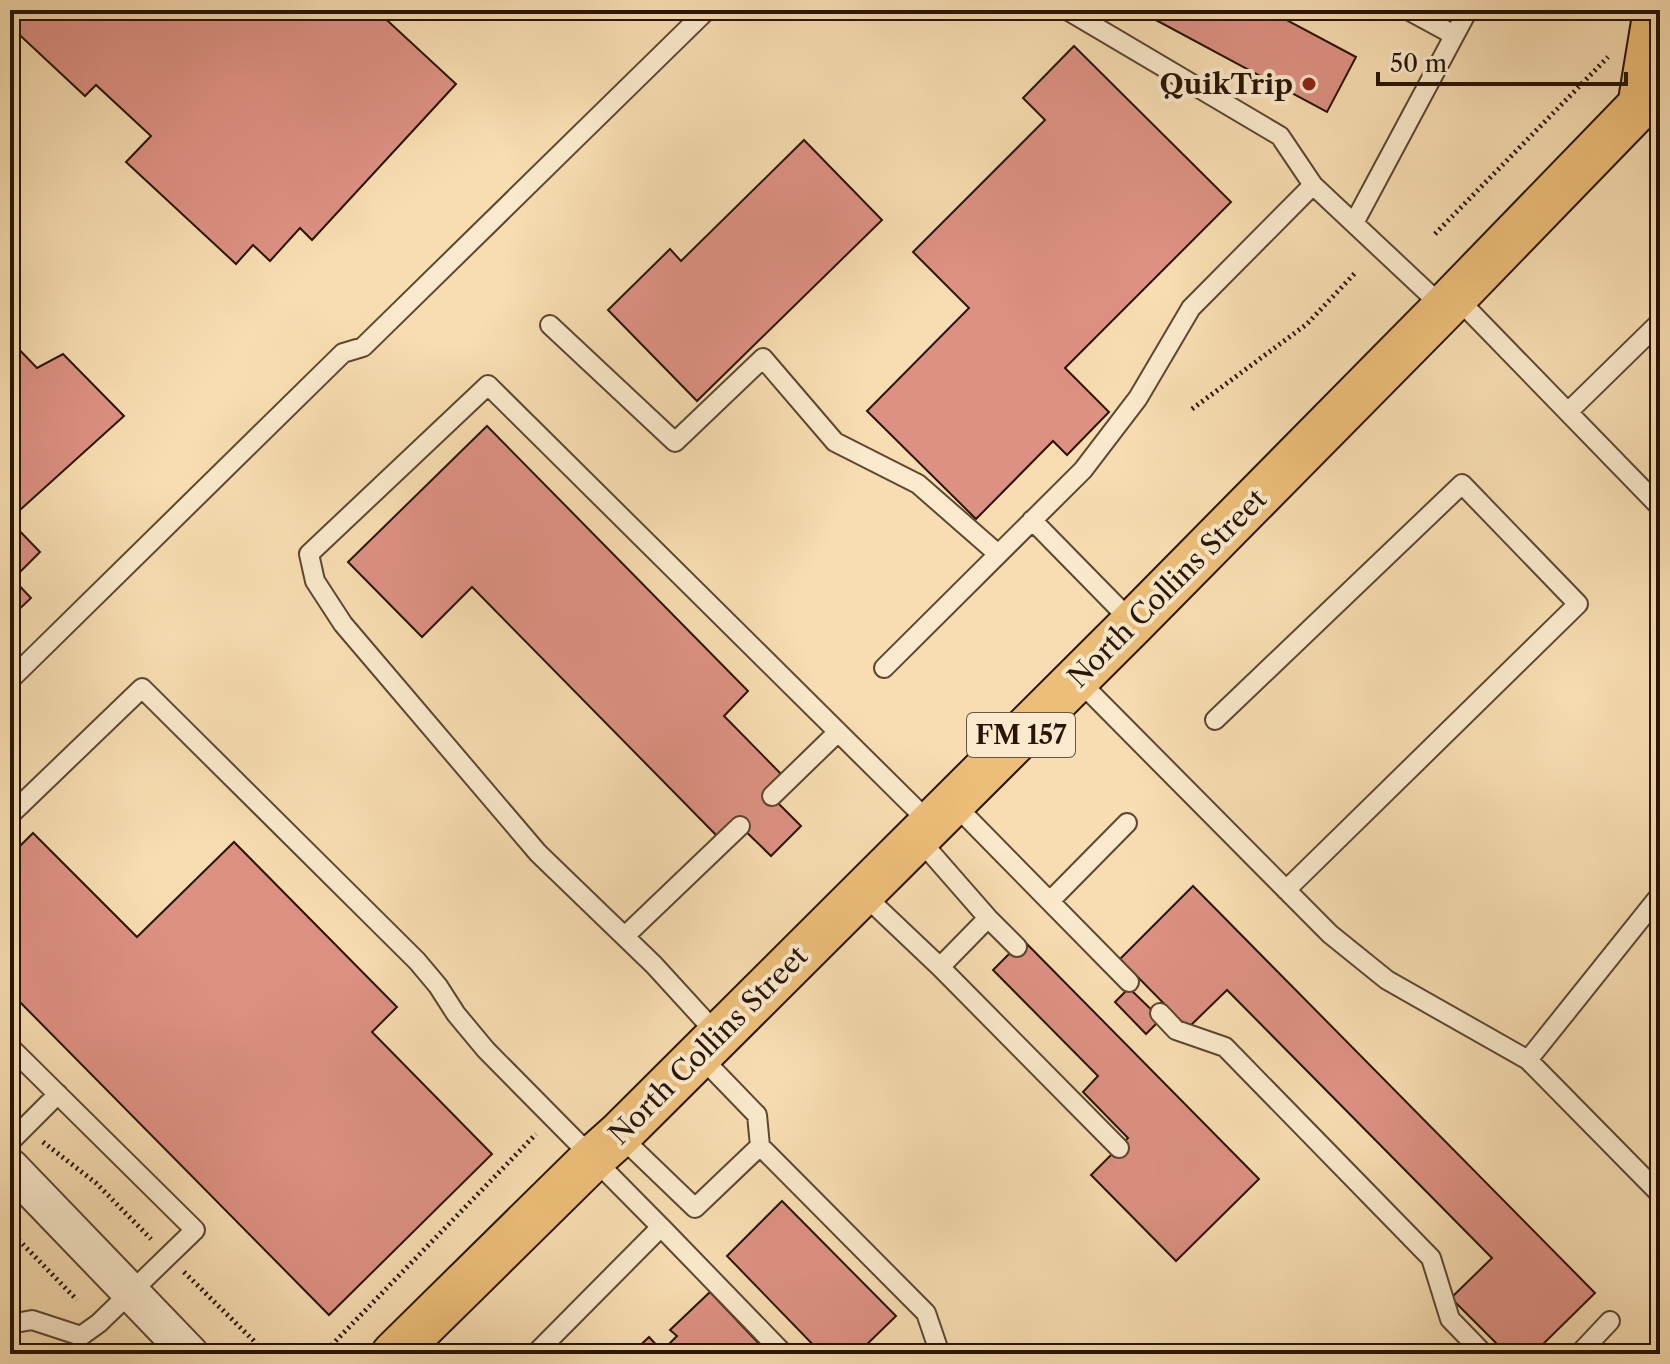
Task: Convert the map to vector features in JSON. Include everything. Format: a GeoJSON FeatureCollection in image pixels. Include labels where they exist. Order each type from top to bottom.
{"type":"FeatureCollection","features":[{"type":"Feature","properties":{"kind":"main road"},"geometry":{"type":"LineString","coordinates":[[1653,97],[1654,10]]}},
{"type":"Feature","properties":{"kind":"main road","name":"North Collins Street"},"geometry":{"type":"LineString","coordinates":[[394,1354],[934,822],[1653,97]]}},
{"type":"Feature","properties":{"kind":"street"},"geometry":{"type":"LineString","coordinates":[[10,1167],[190,1354]]}},
{"type":"Feature","properties":{"kind":"lane"},"geometry":{"type":"LineString","coordinates":[[10,680],[343,353],[363,347],[707,10]]}},
{"type":"Feature","properties":{"kind":"lane"},"geometry":{"type":"LineString","coordinates":[[1067,10],[1280,136],[1313,185],[1450,302],[1568,412],[1660,507]]}},
{"type":"Feature","properties":{"kind":"lane"},"geometry":{"type":"LineString","coordinates":[[1408,10],[1454,35]]}},
{"type":"Feature","properties":{"kind":"lane"},"geometry":{"type":"LineString","coordinates":[[1354,223],[1468,10]]}},
{"type":"Feature","properties":{"kind":"lane"},"geometry":{"type":"LineString","coordinates":[[884,668],[1083,470],[1138,398],[1191,308],[1313,185]]}},
{"type":"Feature","properties":{"kind":"lane"},"geometry":{"type":"LineString","coordinates":[[1568,412],[1660,322]]}},
{"type":"Feature","properties":{"kind":"lane"},"geometry":{"type":"LineString","coordinates":[[550,325],[675,442],[763,358],[835,442],[918,484],[998,554]]}},
{"type":"Feature","properties":{"kind":"lane"},"geometry":{"type":"LineString","coordinates":[[940,1354],[926,1313],[760,1146],[757,1115],[654,965],[538,853],[343,624],[315,581],[309,554],[488,385],[838,732],[934,822],[1050,901],[1129,982]]}},
{"type":"Feature","properties":{"kind":"lane"},"geometry":{"type":"LineString","coordinates":[[1215,720],[1462,484],[1578,604],[1286,890]]}},
{"type":"Feature","properties":{"kind":"lane"},"geometry":{"type":"LineString","coordinates":[[1032,520],[1133,623]]}},
{"type":"Feature","properties":{"kind":"lane"},"geometry":{"type":"LineString","coordinates":[[1077,679],[1330,934],[1387,980],[1528,1060],[1660,1194]]}},
{"type":"Feature","properties":{"kind":"lane"},"geometry":{"type":"LineString","coordinates":[[10,815],[142,688],[417,961],[486,1050],[552,1117],[606,1147],[695,1208],[760,1146]]}},
{"type":"Feature","properties":{"kind":"lane"},"geometry":{"type":"LineString","coordinates":[[772,796],[838,732]]}},
{"type":"Feature","properties":{"kind":"lane"},"geometry":{"type":"LineString","coordinates":[[934,822],[988,918],[1017,947]]}},
{"type":"Feature","properties":{"kind":"lane"},"geometry":{"type":"LineString","coordinates":[[1050,901],[1127,823]]}},
{"type":"Feature","properties":{"kind":"lane"},"geometry":{"type":"LineString","coordinates":[[625,936],[740,826]]}},
{"type":"Feature","properties":{"kind":"lane"},"geometry":{"type":"LineString","coordinates":[[862,893],[940,967],[1119,1148]]}},
{"type":"Feature","properties":{"kind":"lane"},"geometry":{"type":"LineString","coordinates":[[1528,1060],[1660,895]]}},
{"type":"Feature","properties":{"kind":"lane"},"geometry":{"type":"LineString","coordinates":[[940,967],[988,918]]}},
{"type":"Feature","properties":{"kind":"lane"},"geometry":{"type":"LineString","coordinates":[[1160,1013],[1176,1030],[1225,1047],[1431,1258],[1450,1319],[1484,1354]]}},
{"type":"Feature","properties":{"kind":"lane"},"geometry":{"type":"LineString","coordinates":[[10,1047],[195,1230],[99,1323],[81,1336],[32,1320],[10,1324]]}},
{"type":"Feature","properties":{"kind":"lane"},"geometry":{"type":"LineString","coordinates":[[10,1142],[58,1094]]}},
{"type":"Feature","properties":{"kind":"lane"},"geometry":{"type":"LineString","coordinates":[[606,1147],[661,1227],[784,1354]]}},
{"type":"Feature","properties":{"kind":"lane"},"geometry":{"type":"LineString","coordinates":[[535,1354],[661,1227]]}},
{"type":"Feature","properties":{"kind":"lane"},"geometry":{"type":"LineString","coordinates":[[1579,1354],[1610,1321]]}},
{"type":"Feature","properties":{"kind":"path"},"geometry":{"type":"LineString","coordinates":[[1435,234],[1617,47]]}},
{"type":"Feature","properties":{"kind":"path"},"geometry":{"type":"LineString","coordinates":[[1192,409],[1307,324],[1356,272]]}},
{"type":"Feature","properties":{"kind":"path"},"geometry":{"type":"LineString","coordinates":[[323,1354],[552,1117]]}},
{"type":"Feature","properties":{"kind":"path"},"geometry":{"type":"LineString","coordinates":[[27,1126],[51,1150],[96,1183],[264,1354]]}},
{"type":"Feature","properties":{"kind":"path"},"geometry":{"type":"LineString","coordinates":[[10,1231],[77,1300]]}},
{"type":"Feature","properties":{"kind":"building"},"geometry":{"type":"Polygon","coordinates":[[[24,10],[376,10],[456,84],[312,240],[300,228],[270,261],[253,245],[236,264],[126,162],[151,136],[96,85],[85,96],[10,26],[24,10]]]}},
{"type":"Feature","properties":{"kind":"building","name":"QuikTrip"},"geometry":{"type":"Polygon","coordinates":[[[1159,10],[1268,10],[1356,57],[1327,112],[1154,19],[1159,10]]]}},
{"type":"Feature","properties":{"kind":"building"},"geometry":{"type":"Polygon","coordinates":[[[1074,46],[1231,202],[1065,368],[1109,412],[1067,455],[1053,441],[976,519],[867,411],[969,308],[913,252],[1045,120],[1023,98],[1074,46]]]}},
{"type":"Feature","properties":{"kind":"building"},"geometry":{"type":"Polygon","coordinates":[[[804,140],[882,220],[697,401],[608,310],[670,249],[681,261],[804,140]]]}},
{"type":"Feature","properties":{"kind":"building"},"geometry":{"type":"Polygon","coordinates":[[[10,340],[37,368],[63,354],[124,416],[10,519],[10,340]]]}},
{"type":"Feature","properties":{"kind":"building"},"geometry":{"type":"Polygon","coordinates":[[[487,426],[748,691],[724,716],[782,775],[766,791],[801,826],[771,856],[737,823],[720,839],[472,587],[422,637],[348,562],[487,426]]]}},
{"type":"Feature","properties":{"kind":"building"},"geometry":{"type":"Polygon","coordinates":[[[10,521],[40,552],[13,579],[31,598],[10,618],[10,521]]]}},
{"type":"Feature","properties":{"kind":"building"},"geometry":{"type":"Polygon","coordinates":[[[33,833],[137,937],[234,842],[397,1007],[372,1032],[492,1154],[329,1315],[10,992],[10,856],[33,833]]]}},
{"type":"Feature","properties":{"kind":"building"},"geometry":{"type":"Polygon","coordinates":[[[1193,886],[1595,1293],[1533,1354],[1507,1354],[1451,1298],[1492,1258],[1227,990],[1188,1028],[1120,959],[1193,886]]]}},
{"type":"Feature","properties":{"kind":"building"},"geometry":{"type":"Polygon","coordinates":[[[1023,940],[1259,1179],[1176,1261],[1091,1175],[1128,1138],[1083,1092],[1098,1076],[993,970],[1023,940]]]}},
{"type":"Feature","properties":{"kind":"building"},"geometry":{"type":"Polygon","coordinates":[[[1129,988],[1161,1019],[1146,1034],[1115,1002],[1129,988]]]}},
{"type":"Feature","properties":{"kind":"building"},"geometry":{"type":"Polygon","coordinates":[[[782,1201],[896,1316],[857,1354],[822,1354],[727,1256],[782,1201]]]}},
{"type":"Feature","properties":{"kind":"building"},"geometry":{"type":"Polygon","coordinates":[[[710,1292],[764,1349],[759,1354],[631,1354],[649,1337],[662,1351],[677,1336],[670,1330],[710,1292]]]}},
{"type":"Feature","properties":{"kind":"place","name":"QuikTrip"},"geometry":{"type":"Point","coordinates":[1309,84]}}]}
